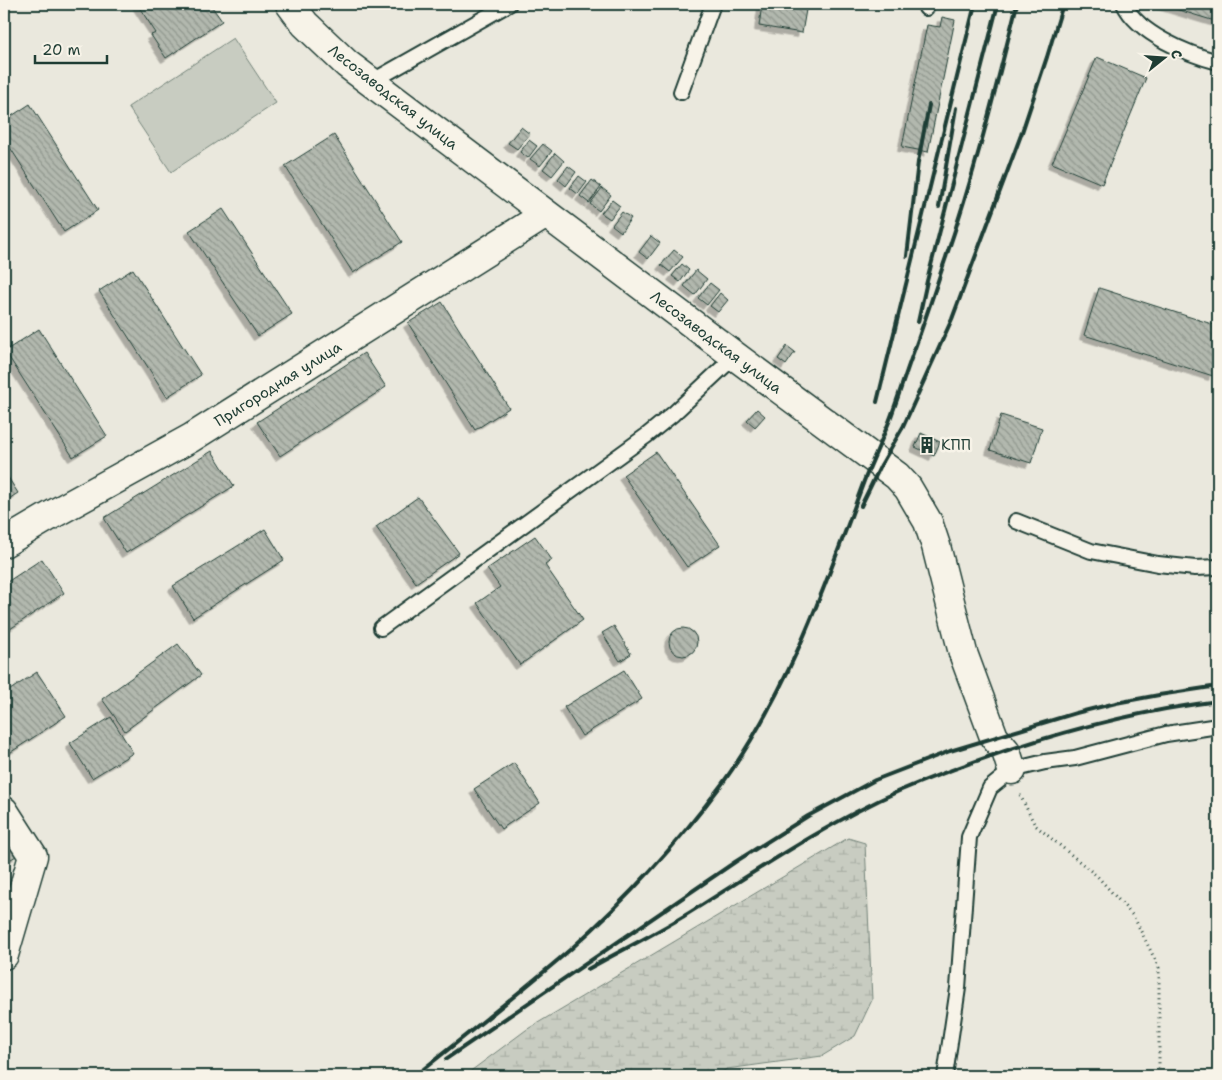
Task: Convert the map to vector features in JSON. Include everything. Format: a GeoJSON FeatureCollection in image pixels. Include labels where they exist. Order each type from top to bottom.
{"type":"FeatureCollection","features":[{"type":"Feature","properties":{"kind":"street","name":"Лесозаводская улица"},"geometry":{"type":"LineString","coordinates":[[290,4],[305,24],[347,64],[897,476],[908,488],[928,522],[963,652],[994,737],[1006,751],[1012,770]]}},
{"type":"Feature","properties":{"kind":"street","name":"Пригородная улица"},"geometry":{"type":"LineString","coordinates":[[4,544],[55,513],[191,438],[546,214]]}},
{"type":"Feature","properties":{"kind":"street"},"geometry":{"type":"LineString","coordinates":[[4,811],[33,856],[4,955]]}},
{"type":"Feature","properties":{"kind":"lane"},"geometry":{"type":"LineString","coordinates":[[371,82],[509,4]]}},
{"type":"Feature","properties":{"kind":"lane"},"geometry":{"type":"LineString","coordinates":[[681,92],[713,4]]}},
{"type":"Feature","properties":{"kind":"lane"},"geometry":{"type":"LineString","coordinates":[[1124,4],[1129,13],[1154,35],[1198,56],[1218,62]]}},
{"type":"Feature","properties":{"kind":"lane"},"geometry":{"type":"LineString","coordinates":[[382,628],[646,436],[673,414],[735,356]]}},
{"type":"Feature","properties":{"kind":"lane"},"geometry":{"type":"LineString","coordinates":[[1016,521],[1091,551],[1158,564],[1195,568],[1218,567]]}},
{"type":"Feature","properties":{"kind":"lane"},"geometry":{"type":"LineString","coordinates":[[945,1076],[958,988],[969,837],[990,788],[1012,770],[1045,762],[1075,758],[1166,734],[1218,726]]}},
{"type":"Feature","properties":{"kind":"path"},"geometry":{"type":"LineString","coordinates":[[1012,770],[1021,799],[1035,825],[1097,876],[1134,916],[1159,968],[1159,1076]]}},
{"type":"Feature","properties":{"kind":"green space"},"geometry":{"type":"Polygon","coordinates":[[[233,38],[276,103],[171,172],[128,107],[233,38]]]}},
{"type":"Feature","properties":{"kind":"green space"},"geometry":{"type":"Polygon","coordinates":[[[848,838],[865,843],[872,1000],[855,1036],[822,1056],[727,1069],[715,1076],[464,1076],[526,1030],[848,838]]]}},
{"type":"Feature","properties":{"kind":"building"},"geometry":{"type":"Polygon","coordinates":[[[137,4],[184,4],[188,9],[196,4],[210,4],[222,21],[166,58],[151,35],[156,33],[137,4]]]}},
{"type":"Feature","properties":{"kind":"building"},"geometry":{"type":"Polygon","coordinates":[[[762,4],[807,4],[802,33],[759,26],[762,4]]]}},
{"type":"Feature","properties":{"kind":"building"},"geometry":{"type":"Polygon","coordinates":[[[1159,4],[1218,4],[1218,22],[1159,4]]]}},
{"type":"Feature","properties":{"kind":"building"},"geometry":{"type":"Polygon","coordinates":[[[942,17],[955,20],[928,152],[902,147],[927,25],[940,27],[942,17]]]}},
{"type":"Feature","properties":{"kind":"building"},"geometry":{"type":"Polygon","coordinates":[[[1097,57],[1146,78],[1102,184],[1052,163],[1097,57]]]}},
{"type":"Feature","properties":{"kind":"building"},"geometry":{"type":"Polygon","coordinates":[[[30,104],[98,210],[64,232],[4,138],[4,121],[30,104]]]}},
{"type":"Feature","properties":{"kind":"building"},"geometry":{"type":"Polygon","coordinates":[[[521,127],[530,134],[517,149],[508,143],[521,127]]]}},
{"type":"Feature","properties":{"kind":"building"},"geometry":{"type":"Polygon","coordinates":[[[334,135],[402,242],[353,273],[285,166],[334,135]]]}},
{"type":"Feature","properties":{"kind":"building"},"geometry":{"type":"Polygon","coordinates":[[[529,140],[537,146],[528,158],[520,152],[529,140]]]}},
{"type":"Feature","properties":{"kind":"building"},"geometry":{"type":"Polygon","coordinates":[[[543,144],[552,151],[540,166],[530,159],[543,144]]]}},
{"type":"Feature","properties":{"kind":"building"},"geometry":{"type":"Polygon","coordinates":[[[555,153],[564,161],[552,176],[543,169],[555,153]]]}},
{"type":"Feature","properties":{"kind":"building"},"geometry":{"type":"Polygon","coordinates":[[[568,166],[576,172],[566,186],[558,179],[568,166]]]}},
{"type":"Feature","properties":{"kind":"building"},"geometry":{"type":"Polygon","coordinates":[[[579,176],[587,182],[578,194],[570,188],[579,176]]]}},
{"type":"Feature","properties":{"kind":"building"},"geometry":{"type":"Polygon","coordinates":[[[592,180],[601,187],[589,203],[580,196],[592,180]]]}},
{"type":"Feature","properties":{"kind":"building"},"geometry":{"type":"Polygon","coordinates":[[[602,188],[611,195],[599,211],[590,204],[602,188]]]}},
{"type":"Feature","properties":{"kind":"building"},"geometry":{"type":"Polygon","coordinates":[[[612,200],[620,206],[610,219],[601,213],[612,200]]]}},
{"type":"Feature","properties":{"kind":"building"},"geometry":{"type":"Polygon","coordinates":[[[223,209],[292,314],[258,336],[189,231],[223,209]]]}},
{"type":"Feature","properties":{"kind":"building"},"geometry":{"type":"Polygon","coordinates":[[[622,212],[631,218],[621,232],[612,225],[622,212]]]}},
{"type":"Feature","properties":{"kind":"building"},"geometry":{"type":"Polygon","coordinates":[[[651,236],[660,243],[648,259],[639,252],[651,236]]]}},
{"type":"Feature","properties":{"kind":"building"},"geometry":{"type":"Polygon","coordinates":[[[674,250],[683,257],[670,272],[661,265],[674,250]]]}},
{"type":"Feature","properties":{"kind":"building"},"geometry":{"type":"Polygon","coordinates":[[[682,264],[689,270],[680,282],[672,276],[682,264]]]}},
{"type":"Feature","properties":{"kind":"building"},"geometry":{"type":"Polygon","coordinates":[[[133,269],[201,375],[167,397],[99,291],[133,269]]]}},
{"type":"Feature","properties":{"kind":"building"},"geometry":{"type":"Polygon","coordinates":[[[696,270],[707,279],[695,295],[684,286],[696,270]]]}},
{"type":"Feature","properties":{"kind":"building"},"geometry":{"type":"Polygon","coordinates":[[[710,283],[719,290],[707,305],[698,298],[710,283]]]}},
{"type":"Feature","properties":{"kind":"building"},"geometry":{"type":"Polygon","coordinates":[[[1099,288],[1218,326],[1218,358],[1213,376],[1084,335],[1099,288]]]}},
{"type":"Feature","properties":{"kind":"building"},"geometry":{"type":"Polygon","coordinates":[[[720,293],[728,300],[718,312],[710,306],[720,293]]]}},
{"type":"Feature","properties":{"kind":"building"},"geometry":{"type":"Polygon","coordinates":[[[442,302],[509,408],[475,430],[408,323],[442,302]]]}},
{"type":"Feature","properties":{"kind":"building"},"geometry":{"type":"Polygon","coordinates":[[[39,329],[107,436],[73,457],[5,351],[39,329]]]}},
{"type":"Feature","properties":{"kind":"building"},"geometry":{"type":"Polygon","coordinates":[[[787,346],[795,352],[786,365],[778,359],[787,346]]]}},
{"type":"Feature","properties":{"kind":"building"},"geometry":{"type":"Polygon","coordinates":[[[364,353],[386,387],[280,456],[257,422],[364,353]]]}},
{"type":"Feature","properties":{"kind":"building"},"geometry":{"type":"Polygon","coordinates":[[[757,409],[765,416],[755,427],[747,420],[757,409]]]}},
{"type":"Feature","properties":{"kind":"building"},"geometry":{"type":"Polygon","coordinates":[[[1001,415],[1042,428],[1031,463],[990,450],[1001,415]]]}},
{"type":"Feature","properties":{"kind":"building","name":"КПП"},"geometry":{"type":"Polygon","coordinates":[[[921,433],[940,442],[934,456],[915,447],[921,433]]]}},
{"type":"Feature","properties":{"kind":"building"},"geometry":{"type":"Polygon","coordinates":[[[212,451],[234,486],[126,553],[104,518],[212,451]]]}},
{"type":"Feature","properties":{"kind":"building"},"geometry":{"type":"Polygon","coordinates":[[[656,452],[720,545],[687,567],[623,475],[656,452]]]}},
{"type":"Feature","properties":{"kind":"building"},"geometry":{"type":"Polygon","coordinates":[[[4,471],[18,493],[4,502],[4,471]]]}},
{"type":"Feature","properties":{"kind":"building"},"geometry":{"type":"Polygon","coordinates":[[[418,497],[459,553],[416,583],[376,527],[418,497]]]}},
{"type":"Feature","properties":{"kind":"building"},"geometry":{"type":"Polygon","coordinates":[[[265,529],[284,560],[193,618],[173,586],[265,529]]]}},
{"type":"Feature","properties":{"kind":"building"},"geometry":{"type":"Polygon","coordinates":[[[535,536],[552,560],[545,565],[583,620],[520,665],[477,603],[500,587],[487,569],[535,536]]]}},
{"type":"Feature","properties":{"kind":"building"},"geometry":{"type":"Polygon","coordinates":[[[42,559],[64,593],[4,633],[4,584],[42,559]]]}},
{"type":"Feature","properties":{"kind":"building"},"geometry":{"type":"Polygon","coordinates":[[[614,626],[631,654],[620,661],[602,633],[614,626]]]}},
{"type":"Feature","properties":{"kind":"building"},"geometry":{"type":"Polygon","coordinates":[[[683,628],[693,632],[697,642],[693,652],[683,656],[673,652],[669,642],[673,632],[683,628]]]}},
{"type":"Feature","properties":{"kind":"building"},"geometry":{"type":"Polygon","coordinates":[[[178,644],[201,675],[125,731],[102,699],[178,644]]]}},
{"type":"Feature","properties":{"kind":"building"},"geometry":{"type":"Polygon","coordinates":[[[624,670],[642,699],[582,736],[564,707],[624,670]]]}},
{"type":"Feature","properties":{"kind":"building"},"geometry":{"type":"Polygon","coordinates":[[[37,672],[66,716],[5,756],[4,694],[37,672]]]}},
{"type":"Feature","properties":{"kind":"building"},"geometry":{"type":"Polygon","coordinates":[[[111,717],[133,753],[92,778],[70,743],[111,717]]]}},
{"type":"Feature","properties":{"kind":"building"},"geometry":{"type":"Polygon","coordinates":[[[514,763],[540,803],[501,829],[474,789],[514,763]]]}},
{"type":"Feature","properties":{"kind":"building"},"geometry":{"type":"Polygon","coordinates":[[[4,832],[18,855],[4,863],[4,832]]]}},
{"type":"Feature","properties":{"kind":"railway"},"geometry":{"type":"LineString","coordinates":[[877,402],[975,4]]}},
{"type":"Feature","properties":{"kind":"railway"},"geometry":{"type":"LineString","coordinates":[[918,322],[998,4]]}},
{"type":"Feature","properties":{"kind":"railway"},"geometry":{"type":"LineString","coordinates":[[415,1076],[572,948],[632,890],[688,828],[722,784],[767,713],[803,638],[895,406],[932,300],[974,169],[1017,4]]}},
{"type":"Feature","properties":{"kind":"railway"},"geometry":{"type":"LineString","coordinates":[[861,506],[881,465],[903,427],[952,319],[1021,135],[1063,4]]}},
{"type":"Feature","properties":{"kind":"railway"},"geometry":{"type":"LineString","coordinates":[[907,256],[918,162],[929,105]]}},
{"type":"Feature","properties":{"kind":"railway"},"geometry":{"type":"LineString","coordinates":[[939,207],[956,108]]}},
{"type":"Feature","properties":{"kind":"railway"},"geometry":{"type":"LineString","coordinates":[[446,1059],[735,862],[808,816],[875,780],[950,751],[1076,713],[1116,703],[1218,686]]}},
{"type":"Feature","properties":{"kind":"railway"},"geometry":{"type":"LineString","coordinates":[[588,969],[672,923],[816,834],[899,791],[979,760],[1057,735],[1164,709],[1218,701]]}},
{"type":"Feature","properties":{"kind":"place","name":"КПП"},"geometry":{"type":"Point","coordinates":[927,445]}}]}
